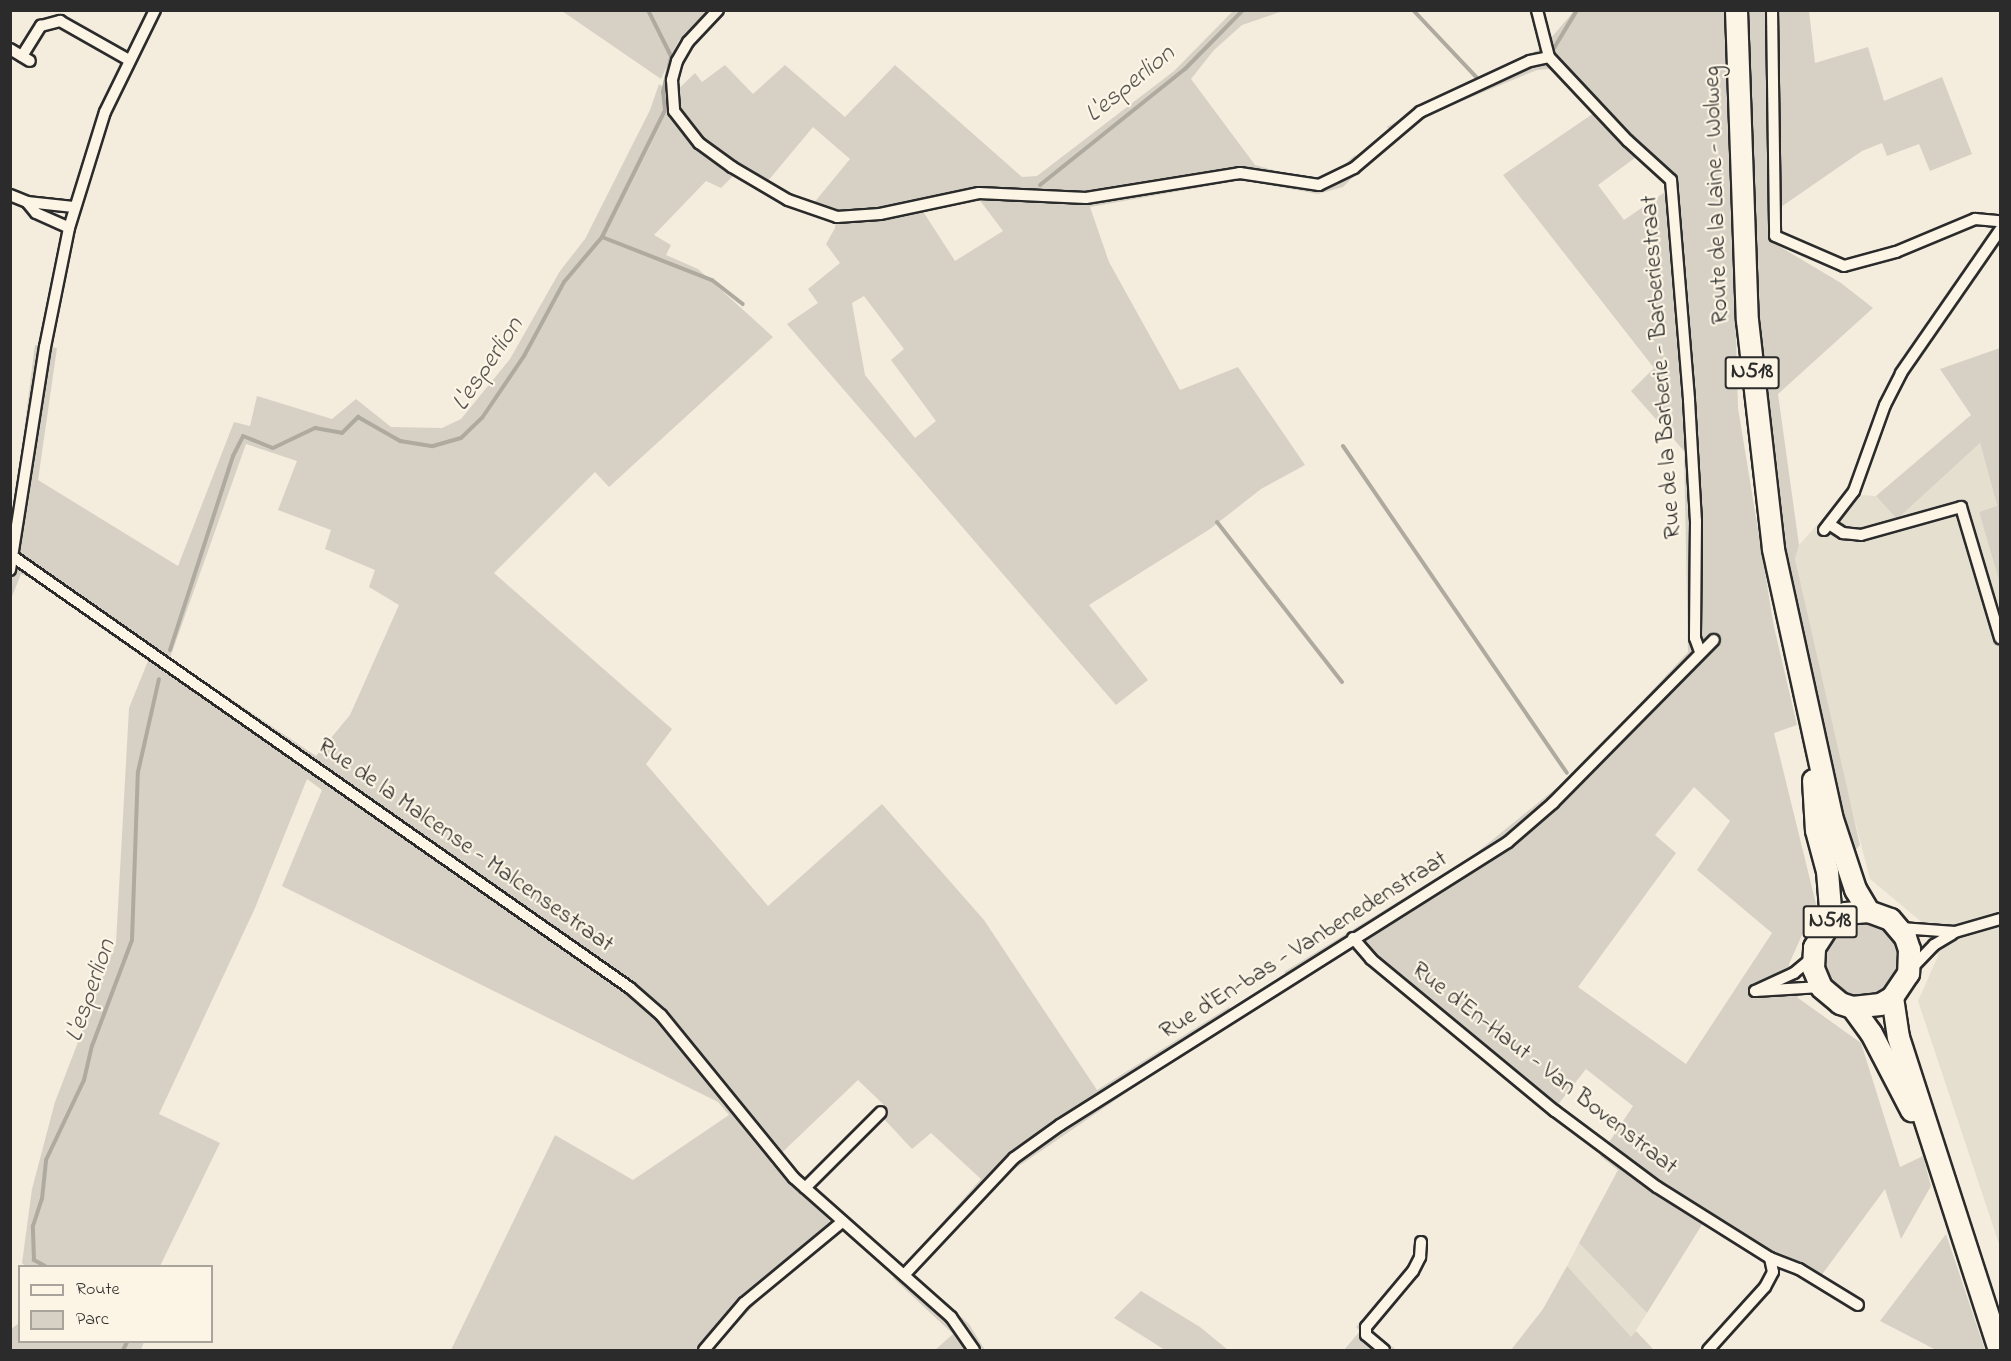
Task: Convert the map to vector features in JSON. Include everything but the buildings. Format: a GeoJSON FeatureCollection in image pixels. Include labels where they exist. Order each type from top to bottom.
{"type":"FeatureCollection","features":[{"type":"Feature","properties":{"kind":"highway","name":"Route de la Laine - Wolweg"},"geometry":{"type":"LineString","coordinates":[[1736,10],[1739,152],[1755,405],[1773,549],[1810,732],[1854,890],[1868,911]]}},
{"type":"Feature","properties":{"kind":"highway","name":"Route de la Laine - Wolweg"},"geometry":{"type":"LineString","coordinates":[[1810,732],[1816,830],[1827,871],[1832,921]]}},
{"type":"Feature","properties":{"kind":"highway","name":"N518"},"geometry":{"type":"LineString","coordinates":[[1821,987],[1812,958],[1818,937],[1832,921],[1853,911],[1868,911],[1898,927]]}},
{"type":"Feature","properties":{"kind":"highway"},"geometry":{"type":"LineString","coordinates":[[1821,987],[1834,1000],[1852,1007],[1880,1004],[1892,997],[1908,973],[1909,949],[1898,927]]}},
{"type":"Feature","properties":{"kind":"highway"},"geometry":{"type":"LineString","coordinates":[[1892,997],[1903,1059],[1999,1350]]}},
{"type":"Feature","properties":{"kind":"highway"},"geometry":{"type":"LineString","coordinates":[[1852,1007],[1871,1033],[1893,1080],[1930,1141]]}},
{"type":"Feature","properties":{"kind":"street"},"geometry":{"type":"LineString","coordinates":[[10,570],[15,558],[45,347],[74,207],[105,112],[155,10]]}},
{"type":"Feature","properties":{"kind":"street"},"geometry":{"type":"LineString","coordinates":[[718,10],[688,42],[677,61],[672,80],[674,111],[699,144],[732,167],[788,200],[837,217],[880,214],[979,193],[1086,198],[1240,173],[1319,185],[1354,168],[1420,112],[1530,61],[1549,57]]}},
{"type":"Feature","properties":{"kind":"street","name":"Rue de la Barberie - Barberiestraat"},"geometry":{"type":"LineString","coordinates":[[1537,10],[1549,57],[1628,141],[1671,180],[1689,400],[1696,521],[1694,618],[1700,652]]}},
{"type":"Feature","properties":{"kind":"street"},"geometry":{"type":"LineString","coordinates":[[1772,10],[1775,236],[1844,266],[1896,252],[1975,219],[1986,217],[2001,221]]}},
{"type":"Feature","properties":{"kind":"street"},"geometry":{"type":"LineString","coordinates":[[10,49],[26,58],[41,26],[60,21],[129,60]]}},
{"type":"Feature","properties":{"kind":"street"},"geometry":{"type":"LineString","coordinates":[[10,195],[27,202],[74,207]]}},
{"type":"Feature","properties":{"kind":"street"},"geometry":{"type":"LineString","coordinates":[[27,202],[36,213],[69,228]]}},
{"type":"Feature","properties":{"kind":"street"},"geometry":{"type":"LineString","coordinates":[[2001,230],[1901,373],[1882,412],[1854,491],[1827,527],[1843,533],[1861,535],[1961,507],[2001,638]]}},
{"type":"Feature","properties":{"kind":"street","name":"Rue de la Malcense - Malcensestraat"},"geometry":{"type":"LineString","coordinates":[[15,558],[630,988],[661,1015],[805,1188],[951,1317],[974,1350]]}},
{"type":"Feature","properties":{"kind":"street","name":"Rue d'En-bas - Vanbenedenstraat"},"geometry":{"type":"LineString","coordinates":[[904,1274],[1014,1158],[1353,938],[1508,842],[1553,804],[1714,640]]}},
{"type":"Feature","properties":{"kind":"street"},"geometry":{"type":"LineString","coordinates":[[1898,927],[1924,933],[1955,932],[2001,919]]}},
{"type":"Feature","properties":{"kind":"street"},"geometry":{"type":"LineString","coordinates":[[1908,973],[1934,945],[1955,932]]}},
{"type":"Feature","properties":{"kind":"street","name":"Rue d'En-Haut - Van Bovenstraat"},"geometry":{"type":"LineString","coordinates":[[1353,938],[1371,959],[1556,1111],[1657,1187],[1770,1258],[1798,1269],[1858,1305]]}},
{"type":"Feature","properties":{"kind":"street"},"geometry":{"type":"LineString","coordinates":[[1812,958],[1794,973],[1755,991],[1821,987]]}},
{"type":"Feature","properties":{"kind":"street"},"geometry":{"type":"LineString","coordinates":[[805,1188],[881,1112]]}},
{"type":"Feature","properties":{"kind":"street"},"geometry":{"type":"LineString","coordinates":[[704,1350],[744,1303],[842,1222]]}},
{"type":"Feature","properties":{"kind":"street"},"geometry":{"type":"LineString","coordinates":[[1384,1350],[1366,1335],[1366,1327],[1413,1271],[1420,1257],[1421,1242]]}},
{"type":"Feature","properties":{"kind":"street"},"geometry":{"type":"LineString","coordinates":[[1708,1350],[1766,1287],[1773,1272],[1770,1258]]}},
{"type":"Feature","properties":{"kind":"shaded area"},"geometry":{"type":"Polygon","coordinates":[[[1980,443],[1997,507],[1979,512],[2000,584],[2000,1247],[1918,1001],[1938,956],[1930,929],[1870,879],[1831,729],[1795,559],[1799,545],[1845,494],[1876,496],[1897,518],[1980,443]]]}},
{"type":"Feature","properties":{"kind":"shaded area"},"geometry":{"type":"Polygon","coordinates":[[[1579,1243],[1647,1313],[1631,1338],[1567,1266],[1579,1243]]]}},
{"type":"Feature","properties":{"kind":"green space"},"geometry":{"type":"Polygon","coordinates":[[[705,10],[706,12],[678,42],[661,79],[562,11],[705,10]]]}},
{"type":"Feature","properties":{"kind":"green space"},"geometry":{"type":"Polygon","coordinates":[[[1233,11],[1283,11],[1242,25],[1214,50],[1191,79],[1255,165],[1310,180],[1332,175],[1355,155],[1366,164],[1343,187],[1318,194],[1242,180],[1090,207],[1109,262],[1180,390],[1238,367],[1305,465],[1261,489],[1210,529],[1089,605],[1148,680],[1116,705],[787,324],[818,303],[808,289],[840,263],[826,244],[835,228],[837,209],[813,204],[850,159],[813,127],[767,182],[742,167],[721,188],[706,181],[654,235],[671,245],[666,255],[698,269],[773,337],[609,487],[595,472],[494,573],[672,729],[646,764],[768,906],[882,804],[984,920],[1097,1090],[1229,1007],[1237,1017],[1013,1170],[958,1223],[914,1275],[969,1324],[985,1350],[935,1350],[953,1334],[893,1278],[981,1179],[931,1133],[912,1149],[884,1119],[888,1114],[886,1107],[858,1080],[771,1163],[841,1232],[759,1300],[715,1347],[707,1341],[699,1350],[451,1350],[555,1135],[633,1180],[729,1115],[718,1102],[282,886],[322,790],[307,779],[255,908],[159,1114],[220,1143],[160,1265],[25,1265],[22,1263],[32,1189],[55,1102],[116,943],[129,708],[148,661],[29,577],[21,574],[11,599],[11,533],[35,345],[57,348],[38,480],[178,566],[234,422],[250,426],[257,396],[332,419],[356,399],[391,427],[442,428],[461,419],[510,359],[560,271],[585,239],[650,110],[659,84],[666,89],[668,99],[695,73],[702,82],[725,65],[753,94],[785,65],[845,117],[895,65],[1022,177],[1037,176],[1174,71],[1233,11]],[[972,190],[917,202],[955,261],[1003,231],[972,190]],[[864,296],[852,303],[865,375],[915,438],[936,421],[891,360],[904,349],[864,296]],[[246,444],[170,658],[316,756],[350,715],[399,605],[369,587],[375,570],[325,549],[331,530],[278,510],[297,461],[246,444]]]}},
{"type":"Feature","properties":{"kind":"green space"},"geometry":{"type":"Polygon","coordinates":[[[1574,11],[1727,11],[1738,408],[1774,627],[1797,725],[1774,733],[1816,904],[1789,964],[1798,998],[1861,1043],[1900,1167],[1923,1156],[1931,1186],[1901,1239],[1885,1189],[1815,1284],[1788,1272],[1765,1251],[1708,1215],[1647,1313],[1579,1243],[1618,1170],[1600,1156],[1633,1106],[1586,1069],[1549,1116],[1351,946],[1293,983],[1284,972],[1475,854],[1576,772],[1688,652],[1684,451],[1631,391],[1654,368],[1503,175],[1594,113],[1559,76],[1549,69],[1537,70],[1428,115],[1397,137],[1387,127],[1448,92],[1538,50],[1555,52],[1551,38],[1574,11]],[[1643,152],[1598,185],[1624,220],[1668,190],[1675,175],[1643,152]],[[1694,787],[1655,835],[1676,853],[1578,987],[1686,1064],[1772,933],[1697,870],[1730,821],[1694,787]]]}},
{"type":"Feature","properties":{"kind":"green space"},"geometry":{"type":"Polygon","coordinates":[[[1748,11],[1809,11],[1815,63],[1868,47],[1884,101],[1942,77],[1972,154],[1930,171],[1919,144],[1887,156],[1882,143],[1862,151],[1768,216],[1772,242],[1841,283],[1873,308],[1778,394],[1799,545],[1795,559],[1860,845],[1851,855],[1784,553],[1766,409],[1749,150],[1748,11]]]}},
{"type":"Feature","properties":{"kind":"green space"},"geometry":{"type":"Polygon","coordinates":[[[2000,348],[2000,584],[1979,512],[1997,506],[1980,443],[1897,519],[1876,496],[1971,415],[1940,369],[2000,348]]]}},
{"type":"Feature","properties":{"kind":"green space"},"geometry":{"type":"Polygon","coordinates":[[[1861,921],[1875,924],[1887,932],[1895,944],[1898,958],[1895,972],[1887,984],[1875,992],[1861,995],[1847,992],[1835,984],[1827,972],[1824,958],[1827,944],[1835,932],[1847,924],[1861,921]]]}},
{"type":"Feature","properties":{"kind":"green space"},"geometry":{"type":"Polygon","coordinates":[[[1946,1234],[1985,1350],[1936,1350],[1880,1321],[1946,1234]]]}},
{"type":"Feature","properties":{"kind":"green space"},"geometry":{"type":"Polygon","coordinates":[[[1567,1266],[1631,1337],[1636,1331],[1654,1350],[1511,1350],[1543,1309],[1567,1266]]]}},
{"type":"Feature","properties":{"kind":"green space"},"geometry":{"type":"Polygon","coordinates":[[[1399,1280],[1407,1287],[1374,1324],[1374,1334],[1397,1350],[1344,1350],[1360,1331],[1356,1327],[1399,1280]]]}},
{"type":"Feature","properties":{"kind":"green space"},"geometry":{"type":"Polygon","coordinates":[[[1141,1291],[1200,1327],[1228,1350],[1165,1350],[1114,1318],[1141,1291]]]}},
{"type":"Feature","properties":{"kind":"green space"},"geometry":{"type":"Polygon","coordinates":[[[18,1324],[18,1343],[144,1343],[141,1350],[11,1350],[11,1329],[18,1324]]]}},
{"type":"Feature","properties":{"kind":"waterway"},"geometry":{"type":"LineString","coordinates":[[602,237],[665,110],[663,92],[671,56],[648,10]]}},
{"type":"Feature","properties":{"kind":"waterway","name":"L'esperlion"},"geometry":{"type":"LineString","coordinates":[[1040,185],[1185,69],[1243,10]]}},
{"type":"Feature","properties":{"kind":"waterway"},"geometry":{"type":"LineString","coordinates":[[1413,10],[1477,78]]}},
{"type":"Feature","properties":{"kind":"waterway"},"geometry":{"type":"LineString","coordinates":[[1554,48],[1577,10]]}},
{"type":"Feature","properties":{"kind":"waterway","name":"L'esperlion"},"geometry":{"type":"LineString","coordinates":[[170,650],[233,456],[243,436],[273,448],[315,428],[342,433],[358,417],[400,441],[433,446],[461,438],[482,418],[524,356],[564,282],[602,237],[712,280],[743,304]]}},
{"type":"Feature","properties":{"kind":"waterway"},"geometry":{"type":"LineString","coordinates":[[1343,446],[1567,773]]}},
{"type":"Feature","properties":{"kind":"waterway"},"geometry":{"type":"LineString","coordinates":[[1217,522],[1342,682]]}},
{"type":"Feature","properties":{"kind":"waterway","name":"L'esperlion"},"geometry":{"type":"LineString","coordinates":[[43,1265],[34,1260],[33,1226],[42,1199],[46,1160],[84,1080],[92,1046],[132,940],[138,772],[159,679]]}},
{"type":"Feature","properties":{"kind":"waterway","name":"L'esperlion"},"geometry":{"type":"LineString","coordinates":[[123,1350],[126,1343]]}}]}
